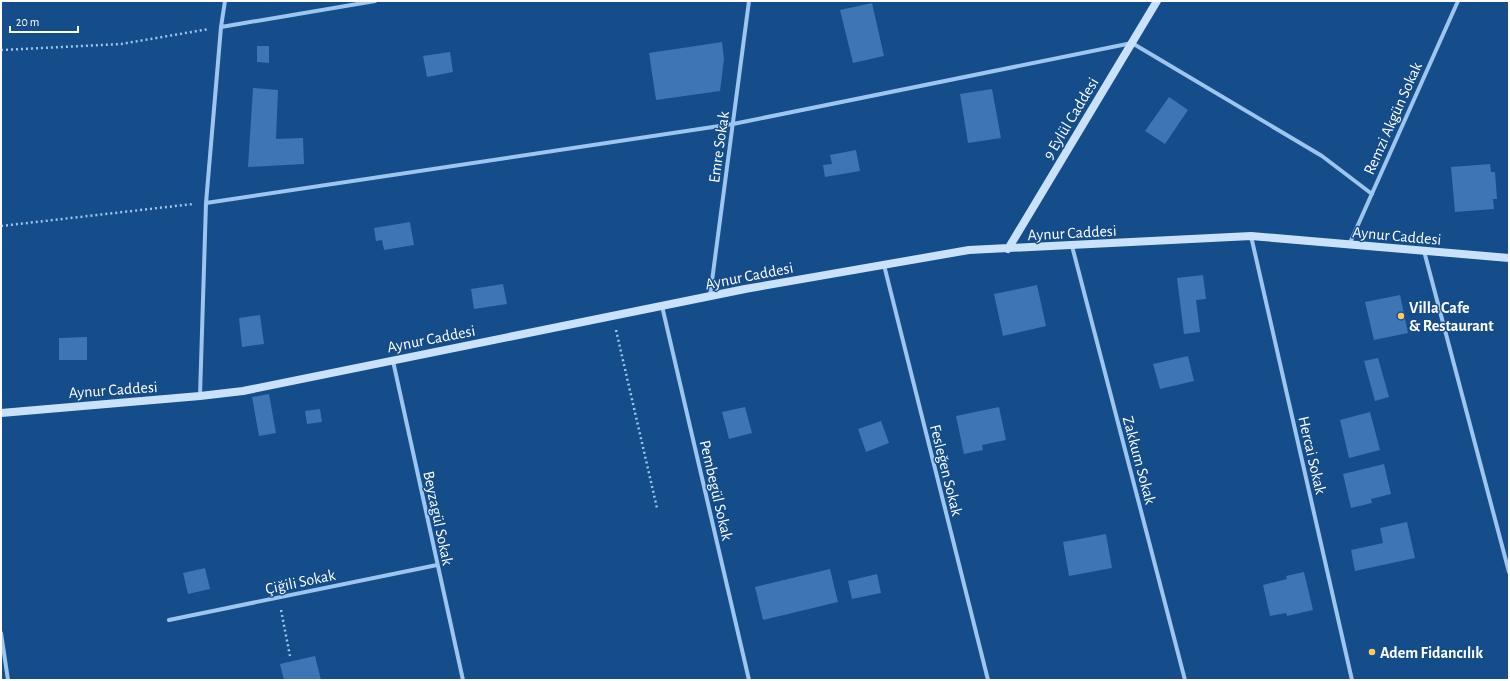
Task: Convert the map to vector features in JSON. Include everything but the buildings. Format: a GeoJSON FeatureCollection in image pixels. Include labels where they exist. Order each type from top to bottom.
{"type":"FeatureCollection","features":[{"type":"Feature","properties":{"kind":"street"},"geometry":{"type":"LineString","coordinates":[[200,396],[206,203],[221,27],[225,1]]}},
{"type":"Feature","properties":{"kind":"street"},"geometry":{"type":"LineString","coordinates":[[221,27],[375,1]]}},
{"type":"Feature","properties":{"kind":"street","name":"Emre Sokak"},"geometry":{"type":"LineString","coordinates":[[710,296],[749,1]]}},
{"type":"Feature","properties":{"kind":"street","name":"9 Eylül Caddesi"},"geometry":{"type":"LineString","coordinates":[[1008,249],[1157,1]]}},
{"type":"Feature","properties":{"kind":"street","name":"Remzi Akgün Sokak"},"geometry":{"type":"LineString","coordinates":[[1349,245],[1458,1]]}},
{"type":"Feature","properties":{"kind":"street"},"geometry":{"type":"LineString","coordinates":[[206,203],[733,124],[1132,43],[1322,156],[1372,194]]}},
{"type":"Feature","properties":{"kind":"street","name":"Aynur Caddesi"},"geometry":{"type":"LineString","coordinates":[[1,413],[243,391],[710,296],[970,250],[1251,236],[1509,258]]}},
{"type":"Feature","properties":{"kind":"street","name":"Hercai Sokak"},"geometry":{"type":"LineString","coordinates":[[1251,236],[1352,680]]}},
{"type":"Feature","properties":{"kind":"street","name":"Zakkum Sokak"},"geometry":{"type":"LineString","coordinates":[[1072,246],[1185,680]]}},
{"type":"Feature","properties":{"kind":"street"},"geometry":{"type":"LineString","coordinates":[[1424,251],[1509,572]]}},
{"type":"Feature","properties":{"kind":"street","name":"Fesleğen Sokak"},"geometry":{"type":"LineString","coordinates":[[884,265],[988,680]]}},
{"type":"Feature","properties":{"kind":"street","name":"Pembegül Sokak"},"geometry":{"type":"LineString","coordinates":[[662,306],[749,680]]}},
{"type":"Feature","properties":{"kind":"street","name":"Beyzagül Sokak"},"geometry":{"type":"LineString","coordinates":[[393,361],[463,680]]}},
{"type":"Feature","properties":{"kind":"street","name":"Çiğili Sokak"},"geometry":{"type":"LineString","coordinates":[[169,620],[437,565]]}},
{"type":"Feature","properties":{"kind":"street"},"geometry":{"type":"LineString","coordinates":[[1,633],[8,680]]}},
{"type":"Feature","properties":{"kind":"path"},"geometry":{"type":"LineString","coordinates":[[1,50],[121,44],[221,27]]}},
{"type":"Feature","properties":{"kind":"path"},"geometry":{"type":"LineString","coordinates":[[1,226],[206,203]]}},
{"type":"Feature","properties":{"kind":"path"},"geometry":{"type":"LineString","coordinates":[[613,316],[657,508]]}},
{"type":"Feature","properties":{"kind":"path"},"geometry":{"type":"LineString","coordinates":[[278,597],[290,656]]}},
{"type":"Feature","properties":{"kind":"place","name":"Villa Cafe & Restaurant"},"geometry":{"type":"Point","coordinates":[1401,316]}},
{"type":"Feature","properties":{"kind":"place","name":"Adem Fidancılık"},"geometry":{"type":"Point","coordinates":[1372,652]}}]}
